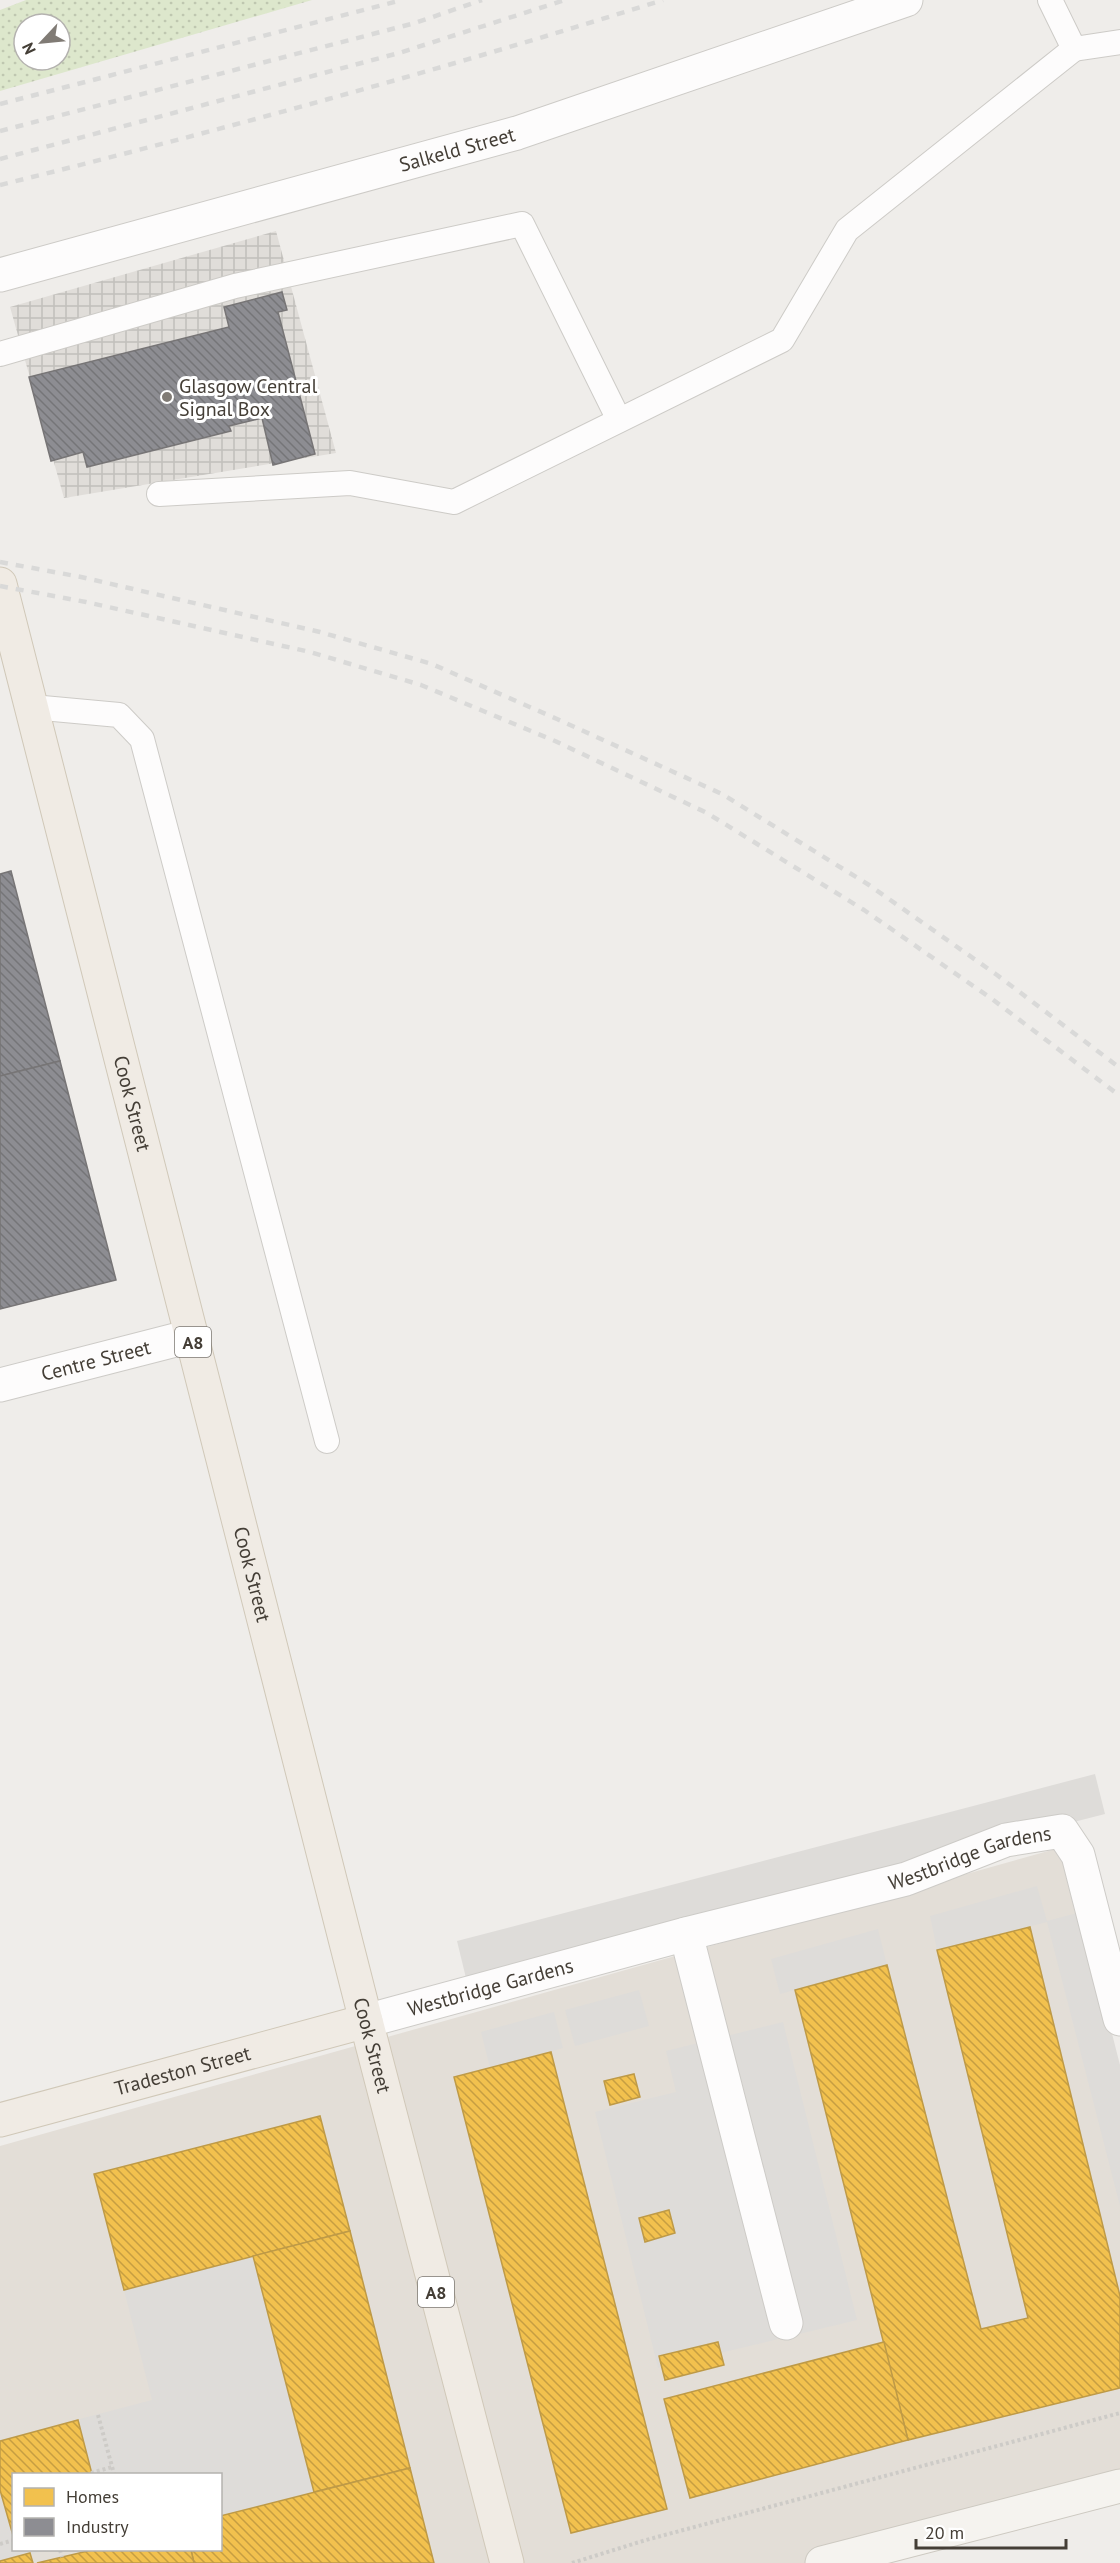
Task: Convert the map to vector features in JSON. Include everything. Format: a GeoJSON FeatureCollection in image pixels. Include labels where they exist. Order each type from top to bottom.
{"type":"FeatureCollection","features":[{"type":"Feature","properties":{"kind":"main road","name":"Cook Street"},"geometry":{"type":"LineString","coordinates":[[0,584],[10,664],[32,707],[366,2021],[507,2563]]}},
{"type":"Feature","properties":{"kind":"main road","name":"Tradeston Street"},"geometry":{"type":"LineString","coordinates":[[0,2120],[366,2021]]}},
{"type":"Feature","properties":{"kind":"street","name":"Salkeld Street"},"geometry":{"type":"LineString","coordinates":[[0,275],[517,133],[906,0]]}},
{"type":"Feature","properties":{"kind":"street","name":"Centre Street"},"geometry":{"type":"LineString","coordinates":[[0,1385],[191,1336]]}},
{"type":"Feature","properties":{"kind":"street","name":"Westbridge Gardens"},"geometry":{"type":"LineString","coordinates":[[366,2021],[686,1934],[906,1879],[1006,1840],[1062,1831],[1078,1855],[1120,2019]]}},
{"type":"Feature","properties":{"kind":"street"},"geometry":{"type":"LineString","coordinates":[[686,1934],[786,2323]]}},
{"type":"Feature","properties":{"kind":"street"},"geometry":{"type":"LineString","coordinates":[[824,2563],[1120,2486]]}},
{"type":"Feature","properties":{"kind":"lane"},"geometry":{"type":"LineString","coordinates":[[1050,0],[1074,49]]}},
{"type":"Feature","properties":{"kind":"lane"},"geometry":{"type":"LineString","coordinates":[[159,494],[350,483],[454,502],[782,340],[847,230],[1074,49],[1120,42]]}},
{"type":"Feature","properties":{"kind":"lane"},"geometry":{"type":"LineString","coordinates":[[0,354],[235,286],[522,224],[619,420]]}},
{"type":"Feature","properties":{"kind":"lane"},"geometry":{"type":"LineString","coordinates":[[32,707],[119,715],[142,739],[327,1441]]}},
{"type":"Feature","properties":{"kind":"path"},"geometry":{"type":"LineString","coordinates":[[572,2563],[646,2540],[1120,2413]]}},
{"type":"Feature","properties":{"kind":"path"},"geometry":{"type":"LineString","coordinates":[[98,2415],[114,2473]]}},
{"type":"Feature","properties":{"kind":"path"},"geometry":{"type":"LineString","coordinates":[[92,2473],[112,2467]]}},
{"type":"Feature","properties":{"kind":"path"},"geometry":{"type":"LineString","coordinates":[[60,2551],[62,2557]]}},
{"type":"Feature","properties":{"kind":"shaded area"},"geometry":{"type":"Polygon","coordinates":[[[276,231],[336,453],[64,498],[10,307],[276,231]]]}},
{"type":"Feature","properties":{"kind":"shaded area"},"geometry":{"type":"Polygon","coordinates":[[[1095,1774],[1105,1814],[466,1978],[457,1941],[1095,1774]]]}},
{"type":"Feature","properties":{"kind":"shaded area"},"geometry":{"type":"Polygon","coordinates":[[[1059,1848],[1120,2094],[1120,2478],[827,2563],[0,2563],[0,2146],[1059,1848]]]}},
{"type":"Feature","properties":{"kind":"shaded area"},"geometry":{"type":"Polygon","coordinates":[[[1037,1886],[1047,1921],[1081,1912],[1120,2065],[1120,2206],[1047,1922],[937,1950],[930,1916],[1037,1886]]]}},
{"type":"Feature","properties":{"kind":"shaded area"},"geometry":{"type":"Polygon","coordinates":[[[878,1929],[887,1965],[780,1994],[771,1959],[878,1929]]]}},
{"type":"Feature","properties":{"kind":"shaded area"},"geometry":{"type":"Polygon","coordinates":[[[639,1990],[649,2026],[575,2046],[565,2010],[639,1990]]]}},
{"type":"Feature","properties":{"kind":"shaded area"},"geometry":{"type":"Polygon","coordinates":[[[554,2012],[563,2048],[490,2068],[481,2032],[554,2012]]]}},
{"type":"Feature","properties":{"kind":"shaded area"},"geometry":{"type":"Polygon","coordinates":[[[783,2022],[857,2320],[658,2368],[595,2112],[676,2092],[666,2051],[783,2022]]]}},
{"type":"Feature","properties":{"kind":"shaded area"},"geometry":{"type":"Polygon","coordinates":[[[253,2256],[314,2492],[222,2516],[222,2473],[12,2473],[12,2551],[43,2551],[0,2562],[0,2440],[152,2400],[124,2290],[253,2256]]]}},
{"type":"Feature","properties":{"kind":"green space"},"geometry":{"type":"Polygon","coordinates":[[[26,0],[312,0],[72,70],[72,12],[12,12],[12,72],[65,72],[0,91],[0,10],[26,0]]]}},
{"type":"Feature","properties":{"kind":"building: Homes"},"geometry":{"type":"Polygon","coordinates":[[[1030,1927],[1120,2296],[1120,2388],[908,2440],[795,1990],[887,1965],[981,2329],[1028,2318],[937,1950],[1030,1927]]]}},
{"type":"Feature","properties":{"kind":"building: Homes"},"geometry":{"type":"Polygon","coordinates":[[[551,2052],[667,2509],[571,2533],[454,2077],[551,2052]]]}},
{"type":"Feature","properties":{"kind":"building: Homes"},"geometry":{"type":"Polygon","coordinates":[[[634,2074],[640,2097],[610,2105],[604,2081],[634,2074]]]}},
{"type":"Feature","properties":{"kind":"building: Homes"},"geometry":{"type":"Polygon","coordinates":[[[320,2116],[350,2231],[124,2290],[94,2174],[320,2116]]]}},
{"type":"Feature","properties":{"kind":"building: Homes"},"geometry":{"type":"Polygon","coordinates":[[[669,2210],[675,2233],[645,2242],[639,2218],[669,2210]]]}},
{"type":"Feature","properties":{"kind":"building: Homes"},"geometry":{"type":"Polygon","coordinates":[[[350,2231],[410,2468],[314,2492],[253,2256],[350,2231]]]}},
{"type":"Feature","properties":{"kind":"building: Homes"},"geometry":{"type":"Polygon","coordinates":[[[718,2342],[724,2365],[665,2380],[659,2356],[718,2342]]]}},
{"type":"Feature","properties":{"kind":"building: Homes"},"geometry":{"type":"Polygon","coordinates":[[[884,2342],[908,2440],[690,2498],[664,2399],[884,2342]]]}},
{"type":"Feature","properties":{"kind":"building: Homes"},"geometry":{"type":"Polygon","coordinates":[[[78,2420],[92,2473],[12,2473],[12,2532],[0,2490],[0,2441],[78,2420]]]}},
{"type":"Feature","properties":{"kind":"building: Homes"},"geometry":{"type":"Polygon","coordinates":[[[410,2468],[434,2563],[194,2563],[191,2551],[222,2551],[222,2515],[410,2468]]]}},
{"type":"Feature","properties":{"kind":"building: Homes"},"geometry":{"type":"Polygon","coordinates":[[[88,2551],[191,2551],[194,2563],[37,2563],[88,2551]]]}},
{"type":"Feature","properties":{"kind":"building: Homes"},"geometry":{"type":"Polygon","coordinates":[[[30,2553],[33,2563],[0,2563],[0,2561],[30,2553]]]}},
{"type":"Feature","properties":{"kind":"building: Industry","name":"Glasgow Central Signal Box"},"geometry":{"type":"Polygon","coordinates":[[[282,292],[287,310],[278,312],[315,454],[273,465],[262,418],[229,426],[231,431],[87,467],[83,452],[51,461],[29,377],[229,327],[224,307],[282,292]]]}},
{"type":"Feature","properties":{"kind":"building: Industry"},"geometry":{"type":"Polygon","coordinates":[[[11,871],[60,1061],[0,1076],[0,874],[11,871]]]}},
{"type":"Feature","properties":{"kind":"building: Industry"},"geometry":{"type":"Polygon","coordinates":[[[60,1061],[116,1280],[0,1309],[0,1076],[60,1061]]]}},
{"type":"Feature","properties":{"kind":"railway"},"geometry":{"type":"LineString","coordinates":[[0,104],[402,0]]}},
{"type":"Feature","properties":{"kind":"railway"},"geometry":{"type":"LineString","coordinates":[[0,131],[415,23],[482,0]]}},
{"type":"Feature","properties":{"kind":"railway"},"geometry":{"type":"LineString","coordinates":[[0,159],[399,53],[565,0]]}},
{"type":"Feature","properties":{"kind":"railway"},"geometry":{"type":"LineString","coordinates":[[0,185],[333,98],[663,0]]}},
{"type":"Feature","properties":{"kind":"railway"},"geometry":{"type":"LineString","coordinates":[[0,562],[81,577],[320,632],[432,664],[557,719],[722,794],[869,885],[997,975],[1120,1068]]}},
{"type":"Feature","properties":{"kind":"railway"},"geometry":{"type":"LineString","coordinates":[[0,586],[86,602],[310,652],[421,685],[555,741],[707,813],[864,910],[992,999],[1120,1096]]}},
{"type":"Feature","properties":{"kind":"place","name":"Glasgow Central Signal Box"},"geometry":{"type":"Point","coordinates":[167,397]}}]}
